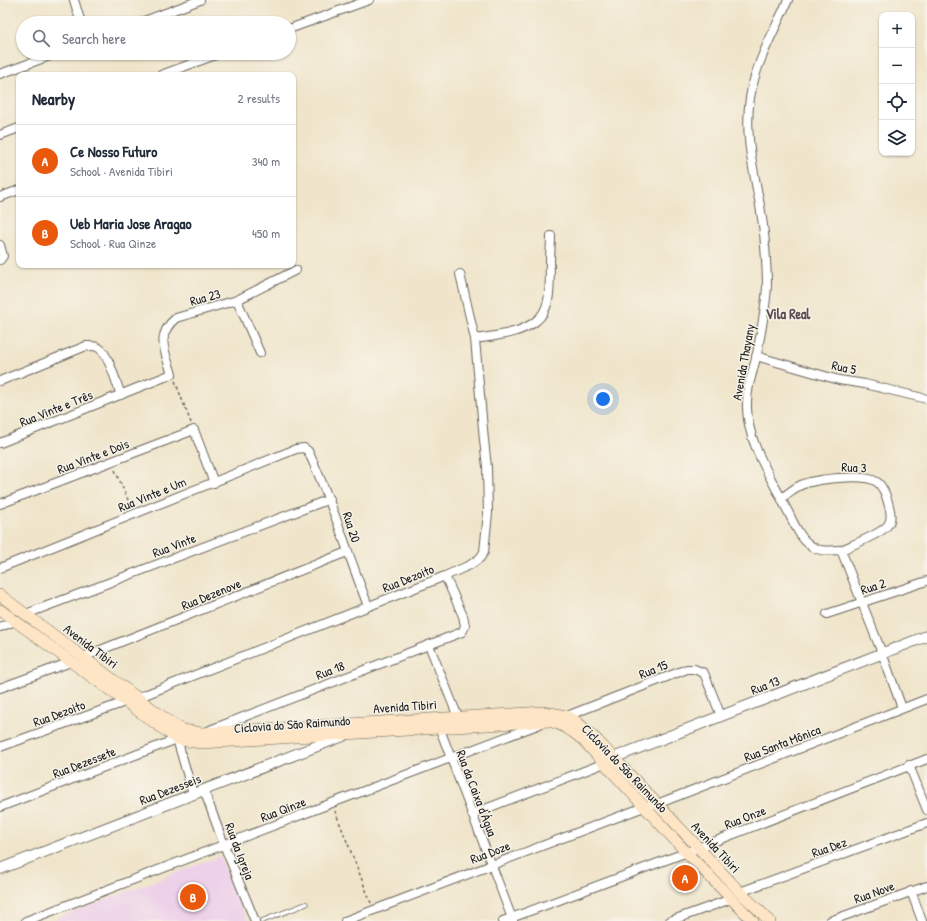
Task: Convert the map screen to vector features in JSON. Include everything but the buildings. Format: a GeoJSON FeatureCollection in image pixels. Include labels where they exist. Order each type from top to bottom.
{"type":"FeatureCollection","features":[{"type":"Feature","properties":{"kind":"main road","name":"Avenida Tibiri"},"geometry":{"type":"LineString","coordinates":[[0,595],[26,614],[41,633],[71,662],[176,738],[186,741],[201,738],[438,723],[548,721],[560,724],[569,728],[609,760],[657,804],[698,848],[736,896],[753,921]]}},
{"type":"Feature","properties":{"kind":"main road","name":"Avenida Tibiri"},"geometry":{"type":"LineString","coordinates":[[0,610],[15,621],[41,633],[83,657],[178,728],[201,738],[349,734],[438,723],[458,717],[544,712],[568,716],[581,725],[644,806],[686,852],[736,896],[770,921]]}},
{"type":"Feature","properties":{"kind":"street"},"geometry":{"type":"LineString","coordinates":[[74,0],[79,16]]}},
{"type":"Feature","properties":{"kind":"street"},"geometry":{"type":"LineString","coordinates":[[158,16],[200,0]]}},
{"type":"Feature","properties":{"kind":"street"},"geometry":{"type":"LineString","coordinates":[[296,26],[368,0]]}},
{"type":"Feature","properties":{"kind":"street","name":"Avenida Thayany"},"geometry":{"type":"LineString","coordinates":[[788,0],[756,70],[747,118],[749,152],[765,244],[767,285],[763,320],[749,387],[747,408],[754,443],[762,463],[800,534],[816,549],[841,550]]}},
{"type":"Feature","properties":{"kind":"street"},"geometry":{"type":"LineString","coordinates":[[0,74],[39,60]]}},
{"type":"Feature","properties":{"kind":"street"},"geometry":{"type":"LineString","coordinates":[[169,72],[202,60]]}},
{"type":"Feature","properties":{"kind":"street"},"geometry":{"type":"LineString","coordinates":[[0,135],[16,129]]}},
{"type":"Feature","properties":{"kind":"street"},"geometry":{"type":"LineString","coordinates":[[0,197],[16,191]]}},
{"type":"Feature","properties":{"kind":"street"},"geometry":{"type":"LineString","coordinates":[[475,339],[498,335],[523,328],[536,322],[540,317],[548,302],[550,291],[551,236]]}},
{"type":"Feature","properties":{"kind":"street"},"geometry":{"type":"LineString","coordinates":[[0,245],[3,253],[2,259],[0,260]]}},
{"type":"Feature","properties":{"kind":"street","name":"Rua 23"},"geometry":{"type":"LineString","coordinates":[[172,374],[164,348],[163,339],[167,327],[176,318],[237,300],[296,270]]}},
{"type":"Feature","properties":{"kind":"street","name":"Rua Dezoito"},"geometry":{"type":"LineString","coordinates":[[137,698],[445,576],[470,565],[480,558],[484,552],[488,513],[487,466],[475,339],[460,274]]}},
{"type":"Feature","properties":{"kind":"street"},"geometry":{"type":"LineString","coordinates":[[237,300],[260,353]]}},
{"type":"Feature","properties":{"kind":"street"},"geometry":{"type":"LineString","coordinates":[[0,381],[86,346],[97,347],[105,354],[121,395],[172,374]]}},
{"type":"Feature","properties":{"kind":"street","name":"Rua 5"},"geometry":{"type":"LineString","coordinates":[[756,356],[839,380],[865,384],[927,399]]}},
{"type":"Feature","properties":{"kind":"street","name":"Rua Vinte e Três"},"geometry":{"type":"LineString","coordinates":[[0,443],[121,395]]}},
{"type":"Feature","properties":{"kind":"street"},"geometry":{"type":"LineString","coordinates":[[194,430],[214,483]]}},
{"type":"Feature","properties":{"kind":"street","name":"Rua Vinte e Dois"},"geometry":{"type":"LineString","coordinates":[[0,504],[194,430]]}},
{"type":"Feature","properties":{"kind":"street","name":"Rua Vinte e Um"},"geometry":{"type":"LineString","coordinates":[[0,568],[296,449],[306,449],[311,456]]}},
{"type":"Feature","properties":{"kind":"street","name":"Rua 20"},"geometry":{"type":"LineString","coordinates":[[311,456],[330,499],[347,552],[368,606]]}},
{"type":"Feature","properties":{"kind":"street","name":"Rua 3"},"geometry":{"type":"LineString","coordinates":[[782,498],[799,486],[816,480],[850,478],[866,479],[877,482],[882,488],[887,500],[891,519],[889,523],[881,531],[841,550]]}},
{"type":"Feature","properties":{"kind":"street","name":"Rua Vinte"},"geometry":{"type":"LineString","coordinates":[[26,614],[330,499]]}},
{"type":"Feature","properties":{"kind":"street"},"geometry":{"type":"LineString","coordinates":[[841,550],[902,708]]}},
{"type":"Feature","properties":{"kind":"street","name":"Rua Dezenove"},"geometry":{"type":"LineString","coordinates":[[83,657],[347,552]]}},
{"type":"Feature","properties":{"kind":"street","name":"Rua 18"},"geometry":{"type":"LineString","coordinates":[[201,738],[462,632],[465,626],[463,616],[445,576]]}},
{"type":"Feature","properties":{"kind":"street","name":"Rua 2"},"geometry":{"type":"LineString","coordinates":[[826,614],[927,581]]}},
{"type":"Feature","properties":{"kind":"street"},"geometry":{"type":"LineString","coordinates":[[0,627],[15,621]]}},
{"type":"Feature","properties":{"kind":"street","name":"Rua 13"},"geometry":{"type":"LineString","coordinates":[[472,814],[927,636]]}},
{"type":"Feature","properties":{"kind":"street"},"geometry":{"type":"LineString","coordinates":[[429,645],[458,717]]}},
{"type":"Feature","properties":{"kind":"street"},"geometry":{"type":"LineString","coordinates":[[0,688],[71,662]]}},
{"type":"Feature","properties":{"kind":"street","name":"Rua 15"},"geometry":{"type":"LineString","coordinates":[[568,716],[687,669],[694,669],[704,673],[721,716]]}},
{"type":"Feature","properties":{"kind":"street","name":"Rua Santa Mônica"},"geometry":{"type":"LineString","coordinates":[[644,806],[657,804],[927,699]]}},
{"type":"Feature","properties":{"kind":"street","name":"Rua Dezoito"},"geometry":{"type":"LineString","coordinates":[[0,747],[125,702]]}},
{"type":"Feature","properties":{"kind":"street","name":"Rua Qinze"},"geometry":{"type":"LineString","coordinates":[[26,921],[548,721]]}},
{"type":"Feature","properties":{"kind":"street","name":"Rua da Caixa d'Água"},"geometry":{"type":"LineString","coordinates":[[438,723],[513,919]]}},
{"type":"Feature","properties":{"kind":"street","name":"Rua Dezesseis"},"geometry":{"type":"LineString","coordinates":[[0,869],[349,734]]}},
{"type":"Feature","properties":{"kind":"street"},"geometry":{"type":"LineString","coordinates":[[176,738],[194,794]]}},
{"type":"Feature","properties":{"kind":"street","name":"Rua Dezessete"},"geometry":{"type":"LineString","coordinates":[[0,807],[176,738]]}},
{"type":"Feature","properties":{"kind":"street","name":"Rua Onze"},"geometry":{"type":"LineString","coordinates":[[503,921],[513,919],[927,759]]}},
{"type":"Feature","properties":{"kind":"street"},"geometry":{"type":"LineString","coordinates":[[909,765],[927,810]]}},
{"type":"Feature","properties":{"kind":"street","name":"Rua da Igreja"},"geometry":{"type":"LineString","coordinates":[[204,790],[224,845],[255,921]]}},
{"type":"Feature","properties":{"kind":"street","name":"Rua Doze"},"geometry":{"type":"LineString","coordinates":[[345,921],[644,806]]}},
{"type":"Feature","properties":{"kind":"street","name":"Rua Dez"},"geometry":{"type":"LineString","coordinates":[[670,921],[927,824]]}},
{"type":"Feature","properties":{"kind":"street","name":"Rua Nove"},"geometry":{"type":"LineString","coordinates":[[830,921],[927,886]]}},
{"type":"Feature","properties":{"kind":"street"},"geometry":{"type":"LineString","coordinates":[[911,891],[922,921]]}},
{"type":"Feature","properties":{"kind":"lane"},"geometry":{"type":"LineString","coordinates":[[262,921],[306,904]]}},
{"type":"Feature","properties":{"kind":"path"},"geometry":{"type":"LineString","coordinates":[[172,374],[194,430]]}},
{"type":"Feature","properties":{"kind":"path"},"geometry":{"type":"LineString","coordinates":[[111,462],[134,514]]}},
{"type":"Feature","properties":{"kind":"path"},"geometry":{"type":"LineString","coordinates":[[332,803],[374,910]]}},
{"type":"Feature","properties":{"kind":"shaded area"},"geometry":{"type":"Polygon","coordinates":[[[220,856],[248,921],[50,921],[220,856]]]}},
{"type":"Feature","properties":{"kind":"place","name":"Ce Nosso Futuro"},"geometry":{"type":"Point","coordinates":[685,878]}},
{"type":"Feature","properties":{"kind":"place","name":"Ueb Maria Jose Aragao"},"geometry":{"type":"Point","coordinates":[193,897]}},
{"type":"Feature","properties":{"kind":"district","name":"Vila Real"},"geometry":{"type":"Point","coordinates":[788,314]}}]}
